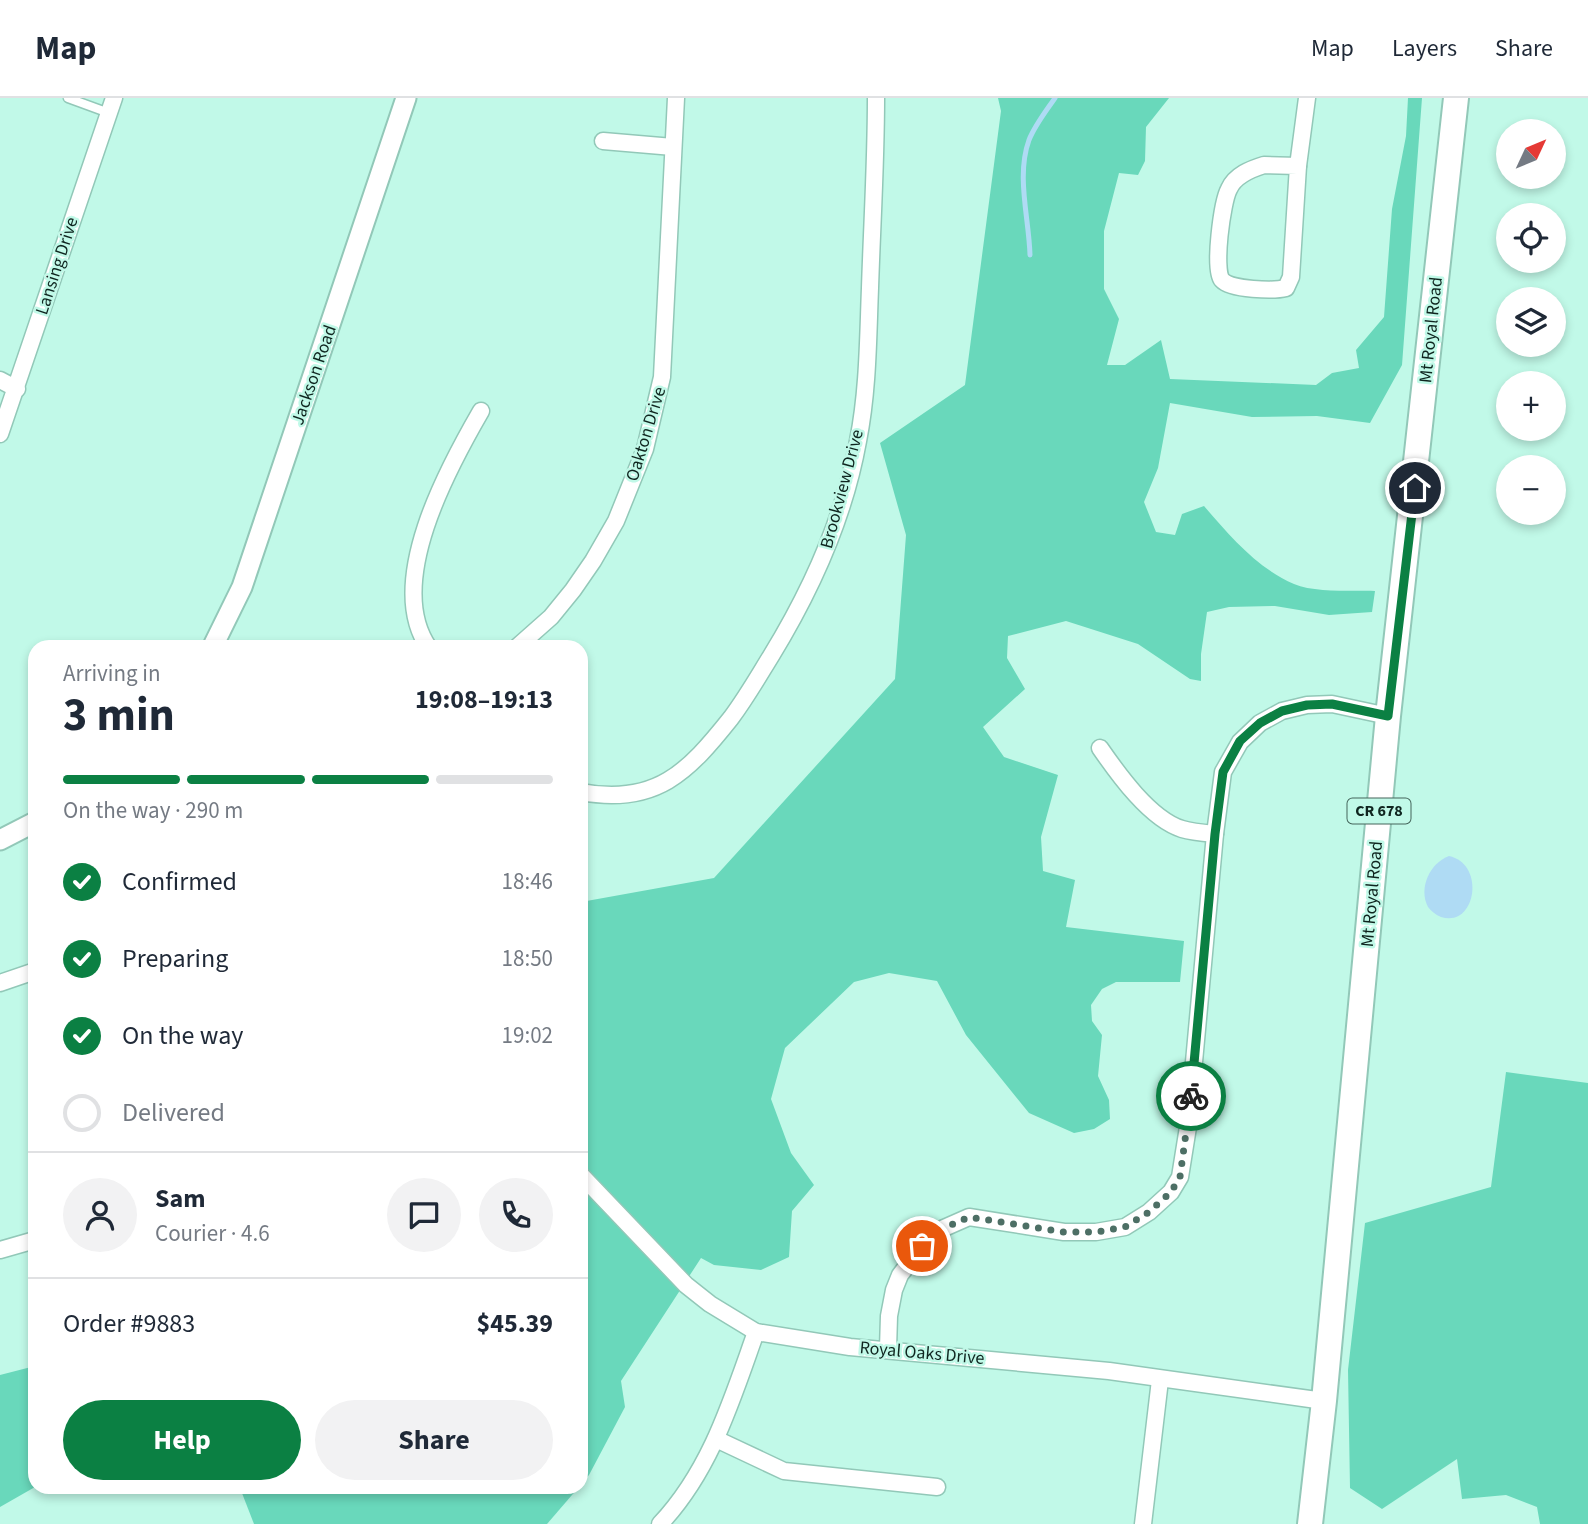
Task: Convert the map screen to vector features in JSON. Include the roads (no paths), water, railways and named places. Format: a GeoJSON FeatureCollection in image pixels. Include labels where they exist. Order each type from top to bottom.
{"type":"FeatureCollection","features":[{"type":"Feature","properties":{"kind":"main road","name":"Mt Royal Road"},"geometry":{"type":"LineString","coordinates":[[1310,1524],[1324,1401],[1388,716],[1456,98]]}},
{"type":"Feature","properties":{"kind":"street","name":"Jackson Road"},"geometry":{"type":"LineString","coordinates":[[216,640],[242,587],[407,98]]}},
{"type":"Feature","properties":{"kind":"street","name":"Oakton Drive"},"geometry":{"type":"LineString","coordinates":[[525,640],[551,617],[593,561],[616,521],[645,449],[662,377],[676,98]]}},
{"type":"Feature","properties":{"kind":"street","name":"Brookview Drive"},"geometry":{"type":"LineString","coordinates":[[588,793],[613,795],[644,792],[674,779],[689,767],[743,702],[819,570],[837,523],[853,464],[866,380],[876,98]]}},
{"type":"Feature","properties":{"kind":"street"},"geometry":{"type":"LineString","coordinates":[[1298,166],[1264,165],[1254,168],[1241,175],[1229,187],[1223,206],[1217,271],[1222,281],[1242,287],[1275,290],[1286,288],[1291,277],[1298,166],[1307,98]]}},
{"type":"Feature","properties":{"kind":"street","name":"Lansing Drive"},"geometry":{"type":"LineString","coordinates":[[0,435],[111,105]]}},
{"type":"Feature","properties":{"kind":"street"},"geometry":{"type":"LineString","coordinates":[[603,141],[673,147]]}},
{"type":"Feature","properties":{"kind":"street"},"geometry":{"type":"LineString","coordinates":[[0,380],[17,389]]}},
{"type":"Feature","properties":{"kind":"street"},"geometry":{"type":"LineString","coordinates":[[424,640],[413,583],[421,544],[444,477],[481,411]]}},
{"type":"Feature","properties":{"kind":"street"},"geometry":{"type":"LineString","coordinates":[[888,1349],[889,1317],[900,1275],[922,1246],[944,1228],[969,1217],[1064,1232],[1096,1232],[1125,1227],[1149,1212],[1171,1192],[1180,1177],[1188,1127],[1223,772],[1240,741],[1260,723],[1282,711],[1307,705],[1332,704],[1388,716]]}},
{"type":"Feature","properties":{"kind":"street"},"geometry":{"type":"LineString","coordinates":[[1100,748],[1133,790],[1165,820],[1181,829],[1215,834]]}},
{"type":"Feature","properties":{"kind":"street"},"geometry":{"type":"LineString","coordinates":[[0,840],[28,826]]}},
{"type":"Feature","properties":{"kind":"street"},"geometry":{"type":"LineString","coordinates":[[0,983],[28,973]]}},
{"type":"Feature","properties":{"kind":"street","name":"Royal Oaks Drive"},"geometry":{"type":"LineString","coordinates":[[588,1182],[686,1285],[710,1304],[757,1332],[803,1341],[1108,1371],[1324,1401]]}},
{"type":"Feature","properties":{"kind":"street"},"geometry":{"type":"LineString","coordinates":[[0,1250],[28,1242]]}},
{"type":"Feature","properties":{"kind":"street"},"geometry":{"type":"LineString","coordinates":[[660,1524],[687,1490],[716,1438],[757,1332]]}},
{"type":"Feature","properties":{"kind":"street"},"geometry":{"type":"LineString","coordinates":[[1143,1524],[1160,1380]]}},
{"type":"Feature","properties":{"kind":"street"},"geometry":{"type":"LineString","coordinates":[[716,1438],[783,1471],[937,1487]]}},
{"type":"Feature","properties":{"kind":"lane"},"geometry":{"type":"LineString","coordinates":[[68,98],[111,105]]}},
{"type":"Feature","properties":{"kind":"water"},"geometry":{"type":"Polygon","coordinates":[[[1449,856],[1461,861],[1472,882],[1469,905],[1453,918],[1441,917],[1432,911],[1425,900],[1424,892],[1431,870],[1449,856]]]}},
{"type":"Feature","properties":{"kind":"waterway"},"geometry":{"type":"LineString","coordinates":[[1030,255],[1023,182],[1025,154],[1034,129],[1055,98]]}}]}
